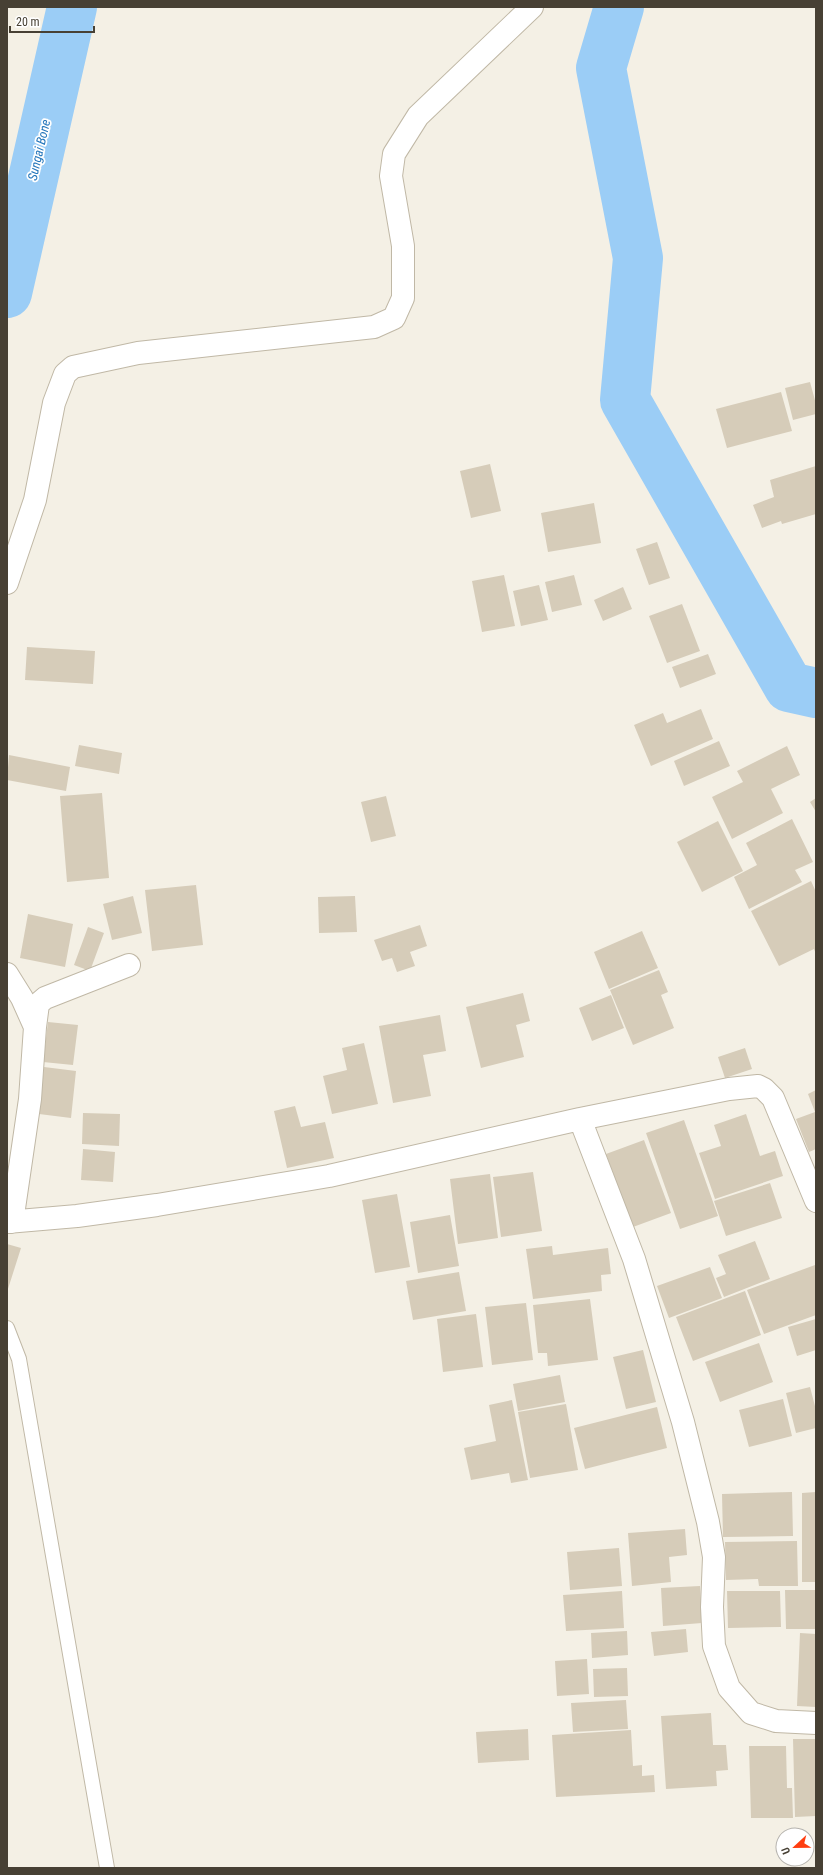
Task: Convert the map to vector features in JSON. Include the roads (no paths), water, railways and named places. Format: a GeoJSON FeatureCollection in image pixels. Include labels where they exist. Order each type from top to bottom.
{"type":"FeatureCollection","features":[{"type":"Feature","properties":{"kind":"street"},"geometry":{"type":"LineString","coordinates":[[7,583],[35,500],[54,403],[65,374],[73,367],[138,353],[374,327],[394,318],[403,298],[402,246],[391,176],[394,154],[418,116],[532,7]]}},
{"type":"Feature","properties":{"kind":"street"},"geometry":{"type":"LineString","coordinates":[[129,965],[45,998],[38,1004],[30,1100],[9,1222],[77,1216],[157,1205],[329,1176],[580,1119],[729,1089],[758,1086],[764,1089],[773,1098],[816,1201]]}},
{"type":"Feature","properties":{"kind":"street"},"geometry":{"type":"LineString","coordinates":[[7,974],[22,998],[35,1027]]}},
{"type":"Feature","properties":{"kind":"street"},"geometry":{"type":"LineString","coordinates":[[580,1119],[634,1259],[683,1422],[708,1522],[714,1557],[712,1607],[714,1646],[728,1688],[751,1713],[776,1721],[816,1722]]}},
{"type":"Feature","properties":{"kind":"lane"},"geometry":{"type":"LineString","coordinates":[[7,1328],[20,1366],[107,1868]]}},
{"type":"Feature","properties":{"kind":"waterway","name":"Sungai Bone"},"geometry":{"type":"LineString","coordinates":[[7,293],[72,7]]}},
{"type":"Feature","properties":{"kind":"waterway"},"geometry":{"type":"LineString","coordinates":[[619,7],[601,68],[638,258],[625,400],[789,687],[816,693]]}}]}
